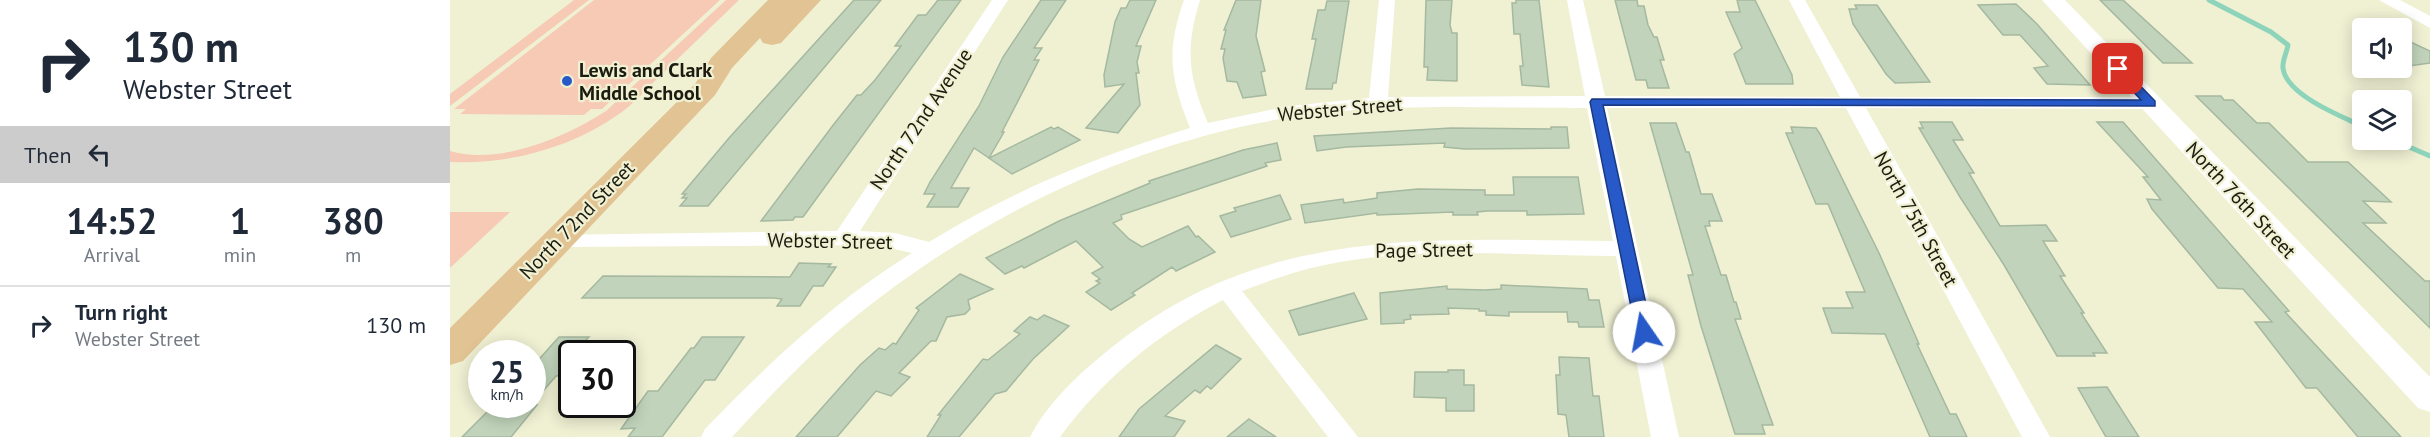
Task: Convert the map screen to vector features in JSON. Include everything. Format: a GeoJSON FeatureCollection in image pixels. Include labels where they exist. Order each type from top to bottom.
{"type":"FeatureCollection","features":[{"type":"Feature","properties":{"kind":"main road","name":"North 72nd Street"},"geometry":{"type":"LineString","coordinates":[[450,351],[705,89],[721,64],[782,0]]}},
{"type":"Feature","properties":{"kind":"main road","name":"North 72nd Street"},"geometry":{"type":"LineString","coordinates":[[705,89],[749,60],[809,0]]}},
{"type":"Feature","properties":{"kind":"street","name":"North 72nd Avenue"},"geometry":{"type":"LineString","coordinates":[[843,239],[1000,0]]}},
{"type":"Feature","properties":{"kind":"street"},"geometry":{"type":"LineString","coordinates":[[1192,0],[1182,27],[1179,58],[1183,87],[1201,130]]}},
{"type":"Feature","properties":{"kind":"street"},"geometry":{"type":"LineString","coordinates":[[1378,103],[1387,0]]}},
{"type":"Feature","properties":{"kind":"street"},"geometry":{"type":"LineString","coordinates":[[1575,0],[1665,437]]}},
{"type":"Feature","properties":{"kind":"street","name":"North 75th Street"},"geometry":{"type":"LineString","coordinates":[[1797,0],[2036,437]]}},
{"type":"Feature","properties":{"kind":"street","name":"North 76th Street"},"geometry":{"type":"LineString","coordinates":[[2053,0],[2430,399]]}},
{"type":"Feature","properties":{"kind":"street"},"geometry":{"type":"LineString","coordinates":[[2387,0],[2430,23]]}},
{"type":"Feature","properties":{"kind":"street","name":"Webster Street"},"geometry":{"type":"LineString","coordinates":[[559,240],[896,240],[929,250],[953,235],[1096,165],[1201,130],[1290,111],[1378,103],[2150,104]]}},
{"type":"Feature","properties":{"kind":"street","name":"Page Street"},"geometry":{"type":"LineString","coordinates":[[1044,437],[1082,389],[1128,347],[1194,304],[1227,289],[1299,264],[1368,251],[1627,249]]}},
{"type":"Feature","properties":{"kind":"street"},"geometry":{"type":"LineString","coordinates":[[715,437],[766,382],[814,338],[929,250]]}},
{"type":"Feature","properties":{"kind":"street"},"geometry":{"type":"LineString","coordinates":[[1227,289],[1344,437]]}},
{"type":"Feature","properties":{"kind":"shaded area"},"geometry":{"type":"Polygon","coordinates":[[[574,0],[589,0],[450,106],[450,94],[574,0]]]}},
{"type":"Feature","properties":{"kind":"shaded area"},"geometry":{"type":"Polygon","coordinates":[[[594,0],[720,0],[602,109],[591,109],[584,115],[460,114],[466,109],[454,109],[594,0]]]}},
{"type":"Feature","properties":{"kind":"shaded area"},"geometry":{"type":"Polygon","coordinates":[[[726,0],[739,0],[630,106],[600,126],[560,145],[538,152],[494,161],[450,162],[450,151],[469,155],[510,152],[552,139],[590,121],[606,111],[726,0]]]}},
{"type":"Feature","properties":{"kind":"shaded area"},"geometry":{"type":"Polygon","coordinates":[[[450,212],[510,212],[450,268],[450,212]]]}},
{"type":"Feature","properties":{"kind":"building"},"geometry":{"type":"Polygon","coordinates":[[[854,0],[881,0],[708,206],[680,206],[687,198],[682,198],[686,194],[682,194],[729,138],[854,0]]]}},
{"type":"Feature","properties":{"kind":"building"},"geometry":{"type":"Polygon","coordinates":[[[938,0],[961,0],[803,217],[795,217],[793,220],[761,221],[857,95],[861,95],[875,80],[901,46],[895,46],[918,15],[926,15],[938,0]]]}},
{"type":"Feature","properties":{"kind":"building"},"geometry":{"type":"Polygon","coordinates":[[[1041,0],[1066,0],[1034,48],[1042,48],[1034,60],[1039,60],[1002,132],[1004,132],[989,158],[974,148],[951,188],[969,188],[958,207],[927,207],[935,194],[924,194],[930,182],[979,106],[1003,57],[1041,0]]]}},
{"type":"Feature","properties":{"kind":"building"},"geometry":{"type":"Polygon","coordinates":[[[1130,0],[1156,0],[1136,46],[1141,46],[1137,62],[1139,73],[1136,73],[1140,105],[1118,133],[1086,128],[1124,84],[1105,87],[1104,75],[1115,22],[1121,8],[1126,8],[1130,0]]]}},
{"type":"Feature","properties":{"kind":"building"},"geometry":{"type":"Polygon","coordinates":[[[1236,0],[1261,0],[1256,36],[1265,71],[1261,72],[1266,95],[1243,98],[1237,82],[1227,81],[1223,58],[1225,49],[1221,49],[1226,30],[1224,30],[1236,0]]]}},
{"type":"Feature","properties":{"kind":"building"},"geometry":{"type":"Polygon","coordinates":[[[1426,0],[1452,0],[1450,25],[1452,33],[1457,33],[1457,81],[1427,80],[1428,67],[1424,67],[1426,0]]]}},
{"type":"Feature","properties":{"kind":"building"},"geometry":{"type":"Polygon","coordinates":[[[1516,0],[1539,0],[1549,87],[1522,85],[1520,34],[1514,34],[1512,3],[1516,3],[1516,0]]]}},
{"type":"Feature","properties":{"kind":"building"},"geometry":{"type":"Polygon","coordinates":[[[1615,0],[1637,0],[1638,6],[1644,6],[1648,25],[1654,37],[1657,37],[1664,60],[1660,60],[1669,88],[1648,88],[1646,80],[1636,80],[1615,0]]]}},
{"type":"Feature","properties":{"kind":"building"},"geometry":{"type":"Polygon","coordinates":[[[1737,0],[1755,0],[1792,75],[1793,84],[1746,84],[1734,54],[1742,48],[1726,12],[1740,12],[1737,0]]]}},
{"type":"Feature","properties":{"kind":"building"},"geometry":{"type":"Polygon","coordinates":[[[2100,0],[2123,0],[2192,63],[2163,63],[2100,0]]]}},
{"type":"Feature","properties":{"kind":"building"},"geometry":{"type":"Polygon","coordinates":[[[1327,1],[1349,1],[1336,83],[1333,83],[1332,89],[1306,89],[1316,39],[1312,39],[1318,10],[1325,10],[1327,1]]]}},
{"type":"Feature","properties":{"kind":"building"},"geometry":{"type":"Polygon","coordinates":[[[2016,4],[2037,24],[2090,85],[2047,84],[2034,68],[2048,66],[2020,35],[2003,35],[1978,5],[2016,4]]]}},
{"type":"Feature","properties":{"kind":"building"},"geometry":{"type":"Polygon","coordinates":[[[1855,5],[1877,5],[1930,82],[1895,83],[1886,74],[1853,24],[1849,9],[1857,9],[1855,5]]]}},
{"type":"Feature","properties":{"kind":"building"},"geometry":{"type":"Polygon","coordinates":[[[2412,43],[2430,51],[2430,63],[2412,66],[2412,43]]]}},
{"type":"Feature","properties":{"kind":"building"},"geometry":{"type":"Polygon","coordinates":[[[2196,96],[2221,96],[2224,100],[2233,100],[2257,123],[2269,123],[2308,162],[2348,162],[2391,202],[2363,201],[2386,223],[2363,223],[2425,281],[2430,281],[2430,328],[2196,96]]]}},
{"type":"Feature","properties":{"kind":"building"},"geometry":{"type":"Polygon","coordinates":[[[1920,122],[1952,122],[1963,140],[1953,140],[1974,173],[1969,173],[2000,226],[2046,225],[2057,241],[2043,241],[2065,276],[2060,276],[2084,313],[2081,313],[2107,353],[2093,353],[2095,356],[2057,356],[1919,128],[1923,128],[1920,122]]]}},
{"type":"Feature","properties":{"kind":"building"},"geometry":{"type":"Polygon","coordinates":[[[2097,122],[2123,122],[2289,311],[2285,312],[2401,437],[2358,437],[2317,388],[2306,388],[2255,322],[2272,322],[2243,289],[2218,288],[2152,209],[2147,199],[2161,200],[2143,177],[2148,177],[2097,122]]]}},
{"type":"Feature","properties":{"kind":"building"},"geometry":{"type":"Polygon","coordinates":[[[1650,123],[1676,123],[1686,152],[1689,152],[1701,194],[1712,194],[1722,221],[1709,221],[1710,226],[1705,226],[1721,275],[1726,275],[1734,302],[1736,302],[1741,319],[1735,319],[1773,425],[1762,425],[1765,434],[1735,434],[1701,326],[1688,275],[1693,275],[1650,123]]]}},
{"type":"Feature","properties":{"kind":"building"},"geometry":{"type":"Polygon","coordinates":[[[1051,127],[1054,129],[1058,127],[1080,140],[1012,174],[989,158],[1051,127]]]}},
{"type":"Feature","properties":{"kind":"building"},"geometry":{"type":"Polygon","coordinates":[[[1551,127],[1567,127],[1569,148],[1465,149],[1444,147],[1445,143],[1346,147],[1317,151],[1314,136],[1451,128],[1551,129],[1551,127]]]}},
{"type":"Feature","properties":{"kind":"building"},"geometry":{"type":"Polygon","coordinates":[[[1791,127],[1816,128],[1820,134],[1879,253],[1919,344],[1917,344],[1950,414],[1956,414],[1967,437],[1930,437],[1885,334],[1832,333],[1823,308],[1853,308],[1846,292],[1865,292],[1828,204],[1816,204],[1786,133],[1793,133],[1791,127]]]}},
{"type":"Feature","properties":{"kind":"building"},"geometry":{"type":"Polygon","coordinates":[[[1277,143],[1281,160],[1265,163],[1267,166],[1121,215],[1122,219],[1113,223],[1129,239],[1142,247],[1188,226],[1196,237],[1198,236],[1215,252],[1176,271],[1172,267],[1111,310],[1086,292],[1100,283],[1096,281],[1100,279],[1092,273],[1103,267],[1076,241],[1024,268],[1022,266],[1005,274],[986,258],[1059,221],[1150,183],[1149,181],[1243,150],[1277,143]]]}},
{"type":"Feature","properties":{"kind":"building"},"geometry":{"type":"Polygon","coordinates":[[[1513,177],[1578,177],[1584,214],[1527,215],[1527,211],[1487,211],[1477,212],[1478,215],[1453,215],[1453,212],[1377,215],[1377,213],[1305,223],[1301,205],[1343,199],[1344,203],[1377,198],[1377,193],[1418,189],[1485,190],[1485,195],[1514,195],[1513,177]]]}},
{"type":"Feature","properties":{"kind":"building"},"geometry":{"type":"Polygon","coordinates":[[[1280,195],[1291,219],[1231,237],[1220,216],[1236,211],[1234,208],[1280,195]]]}},
{"type":"Feature","properties":{"kind":"building"},"geometry":{"type":"Polygon","coordinates":[[[799,263],[831,264],[828,267],[836,267],[823,286],[813,286],[800,306],[777,306],[782,299],[774,298],[582,298],[603,276],[790,277],[799,263]]]}},
{"type":"Feature","properties":{"kind":"building"},"geometry":{"type":"Polygon","coordinates":[[[960,274],[993,289],[968,300],[970,309],[965,314],[947,317],[936,341],[931,341],[899,373],[910,377],[891,396],[876,391],[837,437],[796,437],[860,365],[879,348],[885,350],[893,343],[896,344],[919,310],[916,308],[960,274]]]}},
{"type":"Feature","properties":{"kind":"building"},"geometry":{"type":"Polygon","coordinates":[[[1501,285],[1587,289],[1589,300],[1599,300],[1604,327],[1579,327],[1578,322],[1568,322],[1567,312],[1509,312],[1509,316],[1486,315],[1486,311],[1479,311],[1479,309],[1448,308],[1449,314],[1410,315],[1411,319],[1404,320],[1404,323],[1381,324],[1380,293],[1447,286],[1447,289],[1501,289],[1501,285]]]}},
{"type":"Feature","properties":{"kind":"building"},"geometry":{"type":"Polygon","coordinates":[[[1354,293],[1367,319],[1299,335],[1289,311],[1354,293]]]}},
{"type":"Feature","properties":{"kind":"building"},"geometry":{"type":"Polygon","coordinates":[[[1044,315],[1069,326],[1033,359],[1006,391],[995,394],[959,437],[927,437],[941,415],[938,415],[983,359],[988,360],[1020,334],[1014,331],[1030,317],[1037,320],[1044,315]]]}},
{"type":"Feature","properties":{"kind":"building"},"geometry":{"type":"Polygon","coordinates":[[[559,337],[589,337],[586,340],[558,340],[558,376],[546,388],[546,351],[559,337]]]}},
{"type":"Feature","properties":{"kind":"building"},"geometry":{"type":"Polygon","coordinates":[[[702,337],[744,337],[715,380],[705,380],[662,437],[628,437],[635,428],[621,429],[629,418],[636,418],[636,408],[648,391],[658,391],[691,348],[694,348],[702,337]]]}},
{"type":"Feature","properties":{"kind":"building"},"geometry":{"type":"Polygon","coordinates":[[[1216,345],[1241,359],[1211,389],[1207,386],[1200,393],[1195,390],[1165,416],[1185,421],[1174,437],[1119,437],[1139,409],[1216,345]]]}},
{"type":"Feature","properties":{"kind":"building"},"geometry":{"type":"Polygon","coordinates":[[[1559,357],[1589,358],[1593,396],[1599,396],[1604,437],[1569,437],[1566,415],[1558,414],[1556,375],[1560,375],[1559,357]]]}},
{"type":"Feature","properties":{"kind":"building"},"geometry":{"type":"Polygon","coordinates":[[[1448,370],[1464,370],[1464,385],[1474,385],[1474,411],[1446,411],[1446,398],[1414,397],[1415,372],[1448,372],[1448,370]]]}},
{"type":"Feature","properties":{"kind":"building"},"geometry":{"type":"Polygon","coordinates":[[[2107,387],[2139,437],[2106,437],[2078,388],[2107,387]]]}},
{"type":"Feature","properties":{"kind":"building"},"geometry":{"type":"Polygon","coordinates":[[[481,418],[526,418],[511,437],[462,437],[481,418]]]}},
{"type":"Feature","properties":{"kind":"building"},"geometry":{"type":"Polygon","coordinates":[[[1249,419],[1276,437],[1227,437],[1249,419]]]}},
{"type":"Feature","properties":{"kind":"waterway"},"geometry":{"type":"LineString","coordinates":[[2209,0],[2271,32],[2288,45],[2283,62],[2286,78],[2304,96],[2352,121]]}},
{"type":"Feature","properties":{"kind":"waterway"},"geometry":{"type":"LineString","coordinates":[[2412,148],[2430,156]]}},
{"type":"Feature","properties":{"kind":"place","name":"Lewis and Clark Middle School"},"geometry":{"type":"Point","coordinates":[567,81]}},
{"type":"Feature","properties":{"kind":"route"},"geometry":{"type":"LineString","coordinates":[[1644,332],[1596,102],[2150,104],[2118,69]]}}]}
